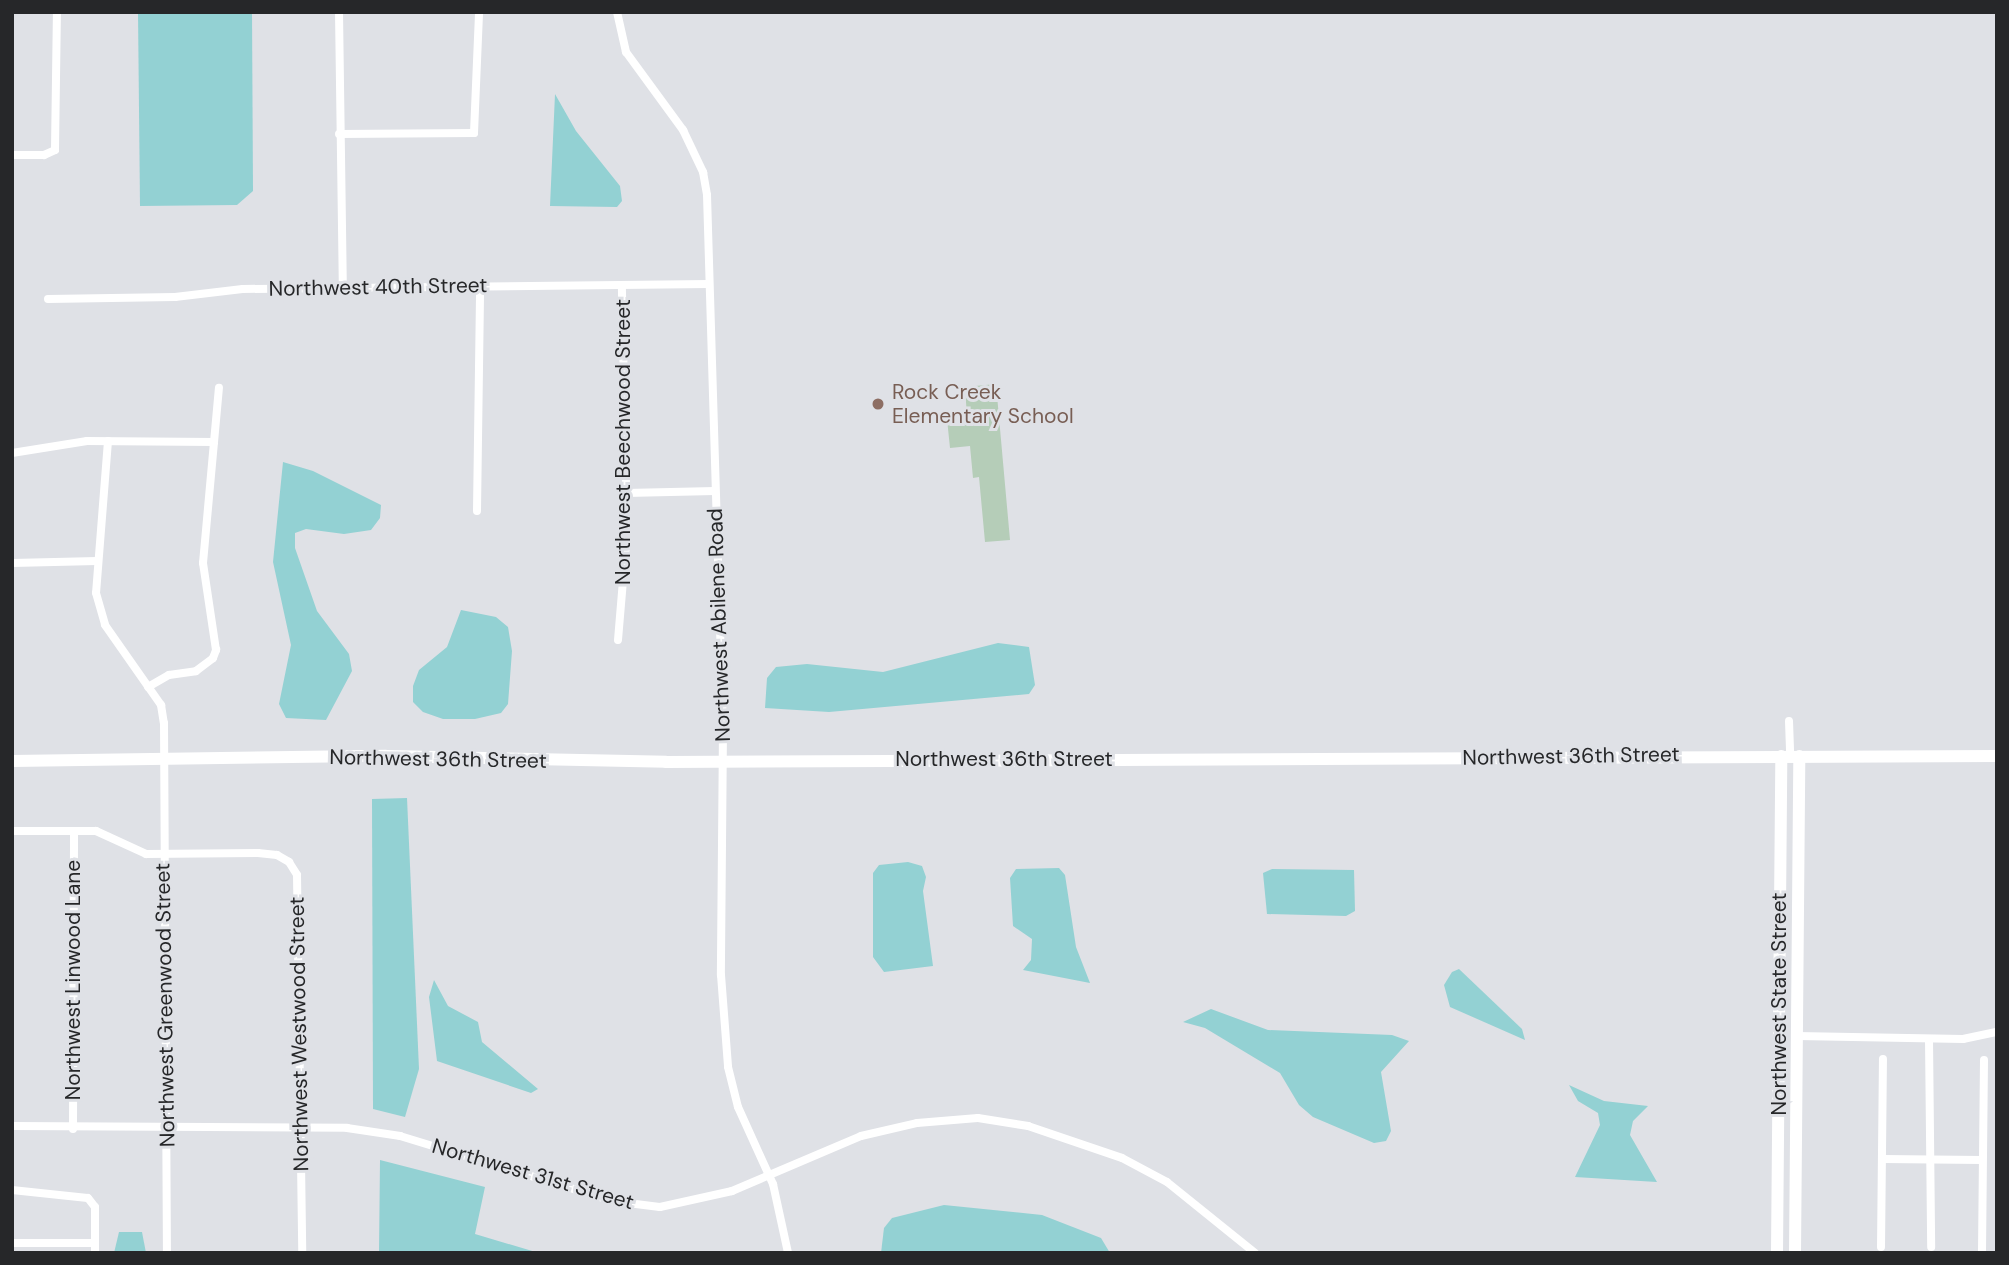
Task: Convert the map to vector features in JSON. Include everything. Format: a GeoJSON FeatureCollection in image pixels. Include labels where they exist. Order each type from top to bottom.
{"type":"FeatureCollection","features":[{"type":"Feature","properties":{"kind":"main road","name":"Northwest State Street"},"geometry":{"type":"LineString","coordinates":[[1790,756],[1797,1035],[1795,1253]]}},
{"type":"Feature","properties":{"kind":"main road","name":"Northwest State Street"},"geometry":{"type":"LineString","coordinates":[[1777,1253],[1790,756]]}},
{"type":"Feature","properties":{"kind":"main road","name":"Northwest 36th Street"},"geometry":{"type":"LineString","coordinates":[[12,761],[163,758],[723,761],[1997,756]]}},
{"type":"Feature","properties":{"kind":"street"},"geometry":{"type":"LineString","coordinates":[[12,155],[44,155],[55,149],[57,12]]}},
{"type":"Feature","properties":{"kind":"street"},"geometry":{"type":"LineString","coordinates":[[339,12],[343,287]]}},
{"type":"Feature","properties":{"kind":"street"},"geometry":{"type":"LineString","coordinates":[[339,134],[474,133],[479,12]]}},
{"type":"Feature","properties":{"kind":"street","name":"Northwest Abilene Road"},"geometry":{"type":"LineString","coordinates":[[617,12],[626,52],[637,73],[682,130],[703,172],[709,284],[723,761],[721,975],[728,1067],[738,1107],[769,1174],[783,1216],[788,1253]]}},
{"type":"Feature","properties":{"kind":"street","name":"Northwest 40th Street"},"geometry":{"type":"LineString","coordinates":[[48,299],[343,287],[709,284]]}},
{"type":"Feature","properties":{"kind":"street"},"geometry":{"type":"LineString","coordinates":[[477,511],[480,286]]}},
{"type":"Feature","properties":{"kind":"street","name":"Northwest Beechwood Street"},"geometry":{"type":"LineString","coordinates":[[618,640],[626,582],[622,286]]}},
{"type":"Feature","properties":{"kind":"street"},"geometry":{"type":"LineString","coordinates":[[148,687],[169,675],[196,671],[213,659],[216,650],[203,563],[219,388]]}},
{"type":"Feature","properties":{"kind":"street"},"geometry":{"type":"LineString","coordinates":[[12,453],[108,441],[214,442]]}},
{"type":"Feature","properties":{"kind":"street"},"geometry":{"type":"LineString","coordinates":[[108,441],[96,593],[105,625],[161,705],[163,758]]}},
{"type":"Feature","properties":{"kind":"street"},"geometry":{"type":"LineString","coordinates":[[626,493],[715,491]]}},
{"type":"Feature","properties":{"kind":"street"},"geometry":{"type":"LineString","coordinates":[[12,563],[97,561]]}},
{"type":"Feature","properties":{"kind":"street"},"geometry":{"type":"LineString","coordinates":[[1789,721],[1790,756]]}},
{"type":"Feature","properties":{"kind":"street","name":"Northwest Greenwood Street"},"geometry":{"type":"LineString","coordinates":[[163,758],[167,1253]]}},
{"type":"Feature","properties":{"kind":"street","name":"Northwest Westwood Street"},"geometry":{"type":"LineString","coordinates":[[12,831],[96,831],[131,850],[164,854],[277,855],[297,874],[302,1253]]}},
{"type":"Feature","properties":{"kind":"street","name":"Northwest Linwood Lane"},"geometry":{"type":"LineString","coordinates":[[73,1129],[74,831]]}},
{"type":"Feature","properties":{"kind":"street"},"geometry":{"type":"LineString","coordinates":[[1797,1035],[1929,1038],[1997,1032]]}},
{"type":"Feature","properties":{"kind":"street"},"geometry":{"type":"LineString","coordinates":[[1929,1038],[1931,1247]]}},
{"type":"Feature","properties":{"kind":"street"},"geometry":{"type":"LineString","coordinates":[[1881,1247],[1883,1059]]}},
{"type":"Feature","properties":{"kind":"street"},"geometry":{"type":"LineString","coordinates":[[1982,1251],[1984,1060]]}},
{"type":"Feature","properties":{"kind":"street","name":"Northwest 31st Street"},"geometry":{"type":"LineString","coordinates":[[12,1126],[73,1129],[301,1127],[400,1136],[612,1201],[660,1207],[732,1191],[861,1136],[917,1123],[978,1118],[1028,1126],[1089,1145],[1156,1176],[1255,1253]]}},
{"type":"Feature","properties":{"kind":"street"},"geometry":{"type":"LineString","coordinates":[[1883,1158],[1982,1160]]}},
{"type":"Feature","properties":{"kind":"street"},"geometry":{"type":"LineString","coordinates":[[12,1190],[88,1198],[95,1207],[95,1248],[12,1243]]}},
{"type":"Feature","properties":{"kind":"street"},"geometry":{"type":"LineString","coordinates":[[1238,1253],[1244,1244]]}},
{"type":"Feature","properties":{"kind":"green space"},"geometry":{"type":"Polygon","coordinates":[[[996,384],[1010,540],[985,542],[979,477],[973,478],[970,446],[950,448],[947,419],[967,417],[965,387],[996,384]]]}},
{"type":"Feature","properties":{"kind":"water"},"geometry":{"type":"Polygon","coordinates":[[[138,12],[252,12],[253,191],[237,205],[140,206],[138,12]]]}},
{"type":"Feature","properties":{"kind":"water"},"geometry":{"type":"Polygon","coordinates":[[[555,94],[576,131],[620,186],[622,201],[617,207],[550,206],[555,94]]]}},
{"type":"Feature","properties":{"kind":"water"},"geometry":{"type":"Polygon","coordinates":[[[283,462],[313,471],[381,505],[380,518],[371,530],[344,534],[306,529],[295,533],[295,548],[317,611],[349,654],[352,671],[326,720],[286,718],[279,704],[291,645],[273,562],[283,462]]]}},
{"type":"Feature","properties":{"kind":"water"},"geometry":{"type":"Polygon","coordinates":[[[461,610],[496,617],[508,627],[512,651],[508,704],[501,713],[475,719],[443,719],[423,712],[413,702],[413,686],[419,670],[447,647],[461,610]]]}},
{"type":"Feature","properties":{"kind":"water"},"geometry":{"type":"Polygon","coordinates":[[[998,643],[1029,647],[1035,685],[1029,694],[829,712],[765,708],[767,678],[776,667],[807,664],[883,672],[998,643]]]}},
{"type":"Feature","properties":{"kind":"water"},"geometry":{"type":"Polygon","coordinates":[[[407,798],[419,1069],[405,1117],[373,1109],[372,799],[407,798]]]}},
{"type":"Feature","properties":{"kind":"water"},"geometry":{"type":"Polygon","coordinates":[[[908,862],[922,866],[926,877],[923,891],[933,966],[884,972],[873,957],[873,873],[879,865],[908,862]]]}},
{"type":"Feature","properties":{"kind":"water"},"geometry":{"type":"Polygon","coordinates":[[[1059,868],[1065,875],[1076,947],[1090,983],[1023,970],[1031,960],[1032,939],[1013,926],[1010,878],[1016,869],[1059,868]]]}},
{"type":"Feature","properties":{"kind":"water"},"geometry":{"type":"Polygon","coordinates":[[[1272,869],[1354,870],[1355,911],[1346,916],[1267,914],[1263,873],[1272,869]]]}},
{"type":"Feature","properties":{"kind":"water"},"geometry":{"type":"Polygon","coordinates":[[[1459,969],[1522,1029],[1525,1040],[1450,1007],[1444,985],[1452,972],[1459,969]]]}},
{"type":"Feature","properties":{"kind":"water"},"geometry":{"type":"Polygon","coordinates":[[[434,980],[448,1006],[478,1022],[482,1042],[538,1089],[531,1093],[437,1061],[429,997],[434,980]]]}},
{"type":"Feature","properties":{"kind":"water"},"geometry":{"type":"Polygon","coordinates":[[[1211,1009],[1268,1030],[1392,1035],[1409,1041],[1381,1072],[1391,1131],[1386,1141],[1374,1143],[1313,1117],[1299,1105],[1280,1073],[1205,1028],[1183,1022],[1211,1009]]]}},
{"type":"Feature","properties":{"kind":"water"},"geometry":{"type":"Polygon","coordinates":[[[1569,1085],[1604,1101],[1648,1106],[1633,1121],[1630,1135],[1657,1182],[1575,1177],[1600,1125],[1598,1113],[1578,1101],[1569,1085]]]}},
{"type":"Feature","properties":{"kind":"water"},"geometry":{"type":"Polygon","coordinates":[[[380,1160],[485,1187],[475,1234],[539,1253],[379,1253],[380,1160]]]}},
{"type":"Feature","properties":{"kind":"water"},"geometry":{"type":"Polygon","coordinates":[[[944,1205],[1042,1215],[1101,1238],[1110,1253],[881,1253],[884,1228],[892,1218],[944,1205]]]}},
{"type":"Feature","properties":{"kind":"water"},"geometry":{"type":"Polygon","coordinates":[[[119,1232],[142,1232],[146,1253],[114,1253],[119,1232]]]}},
{"type":"Feature","properties":{"kind":"place","name":"Rock Creek Elementary School"},"geometry":{"type":"Point","coordinates":[878,404]}}]}
